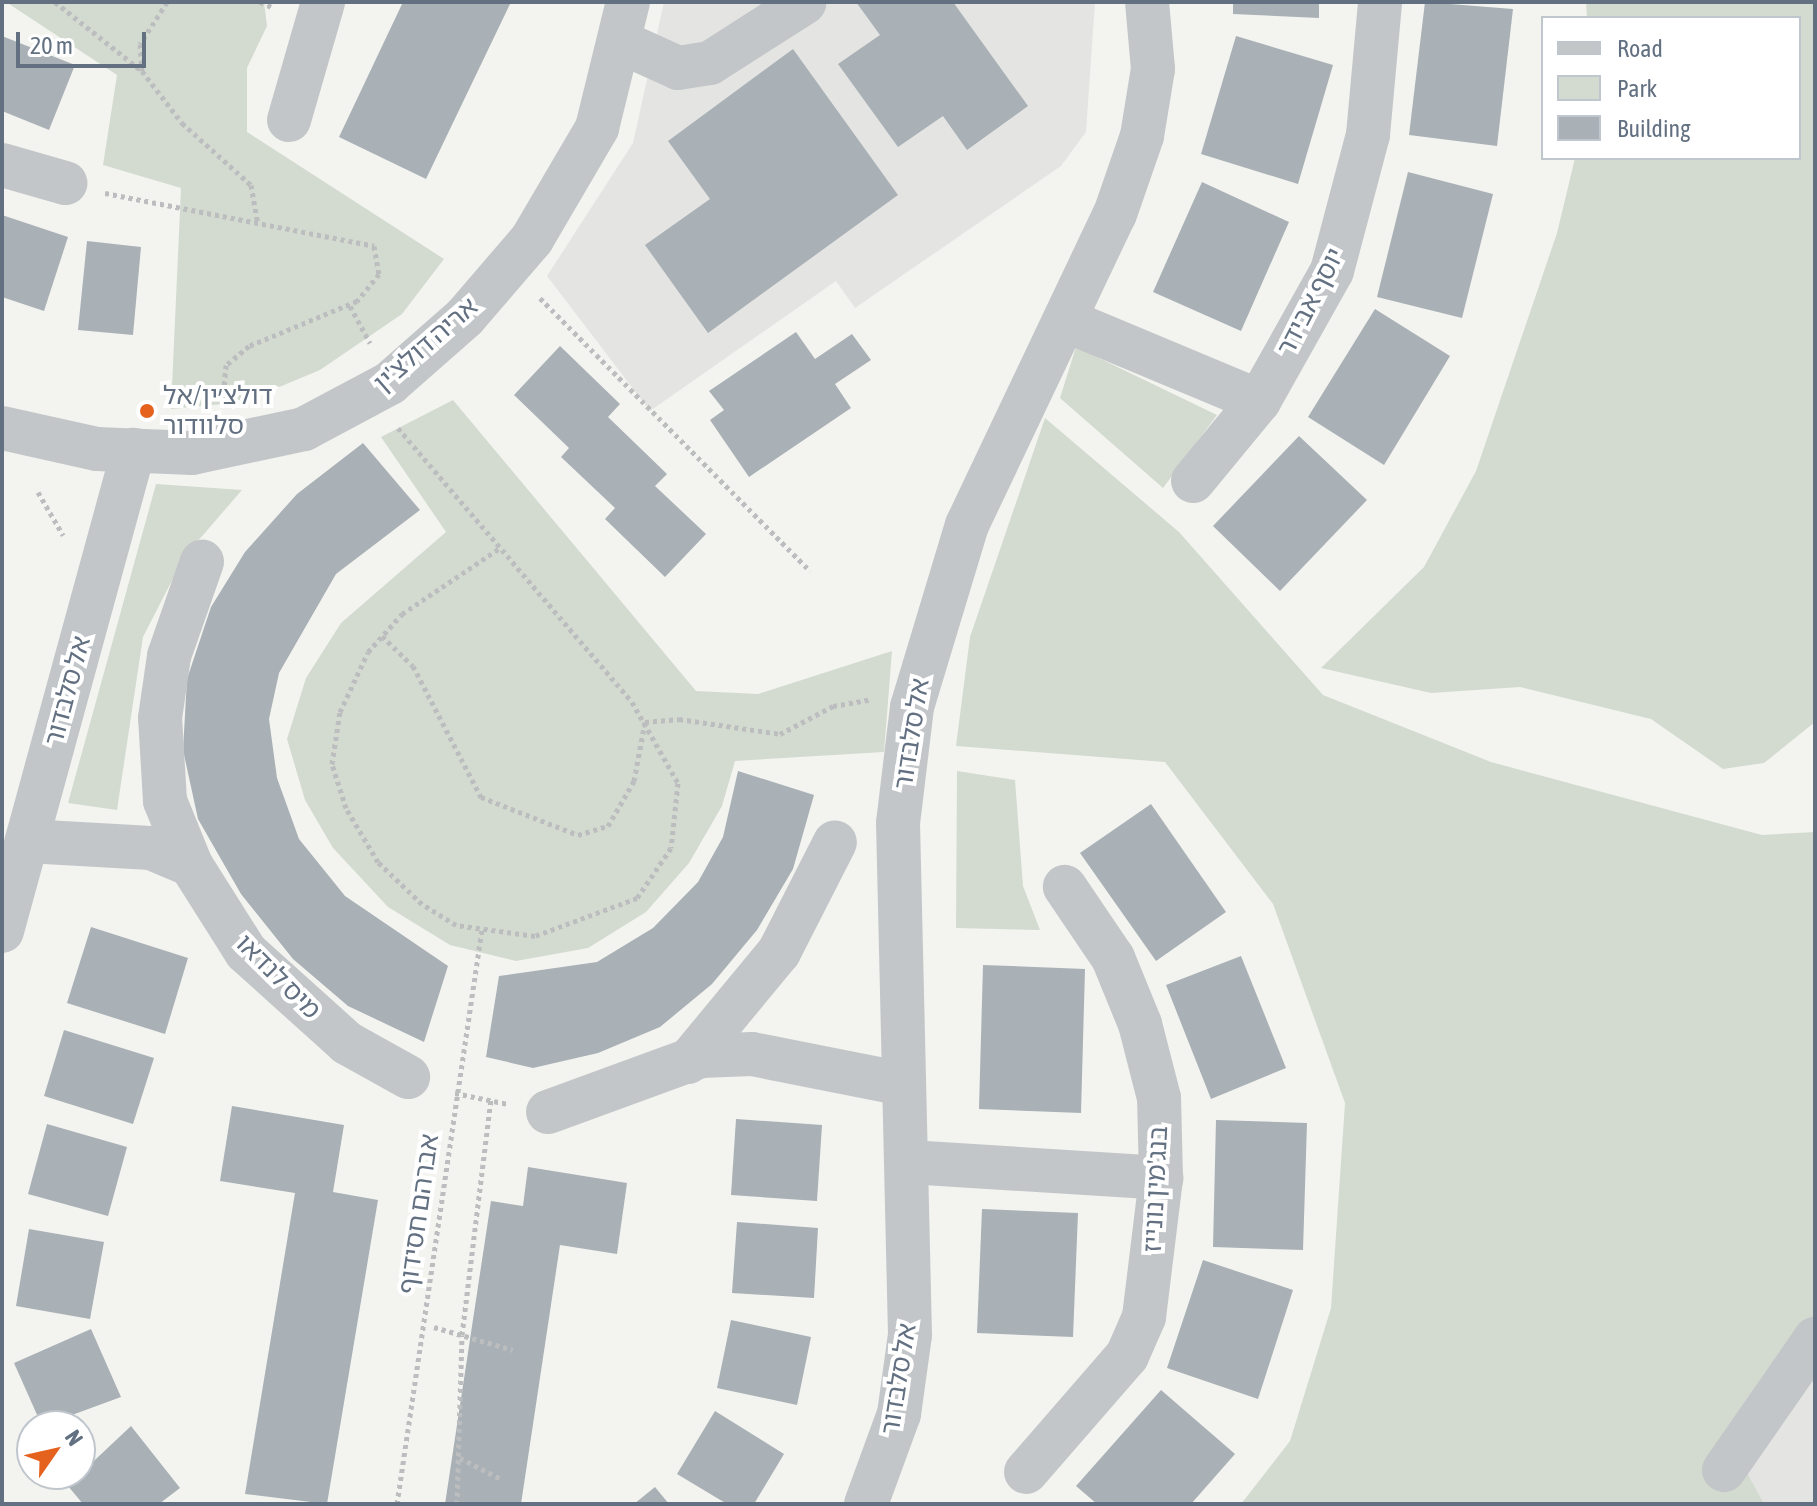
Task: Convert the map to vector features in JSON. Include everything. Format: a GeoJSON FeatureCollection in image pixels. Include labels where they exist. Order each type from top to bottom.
{"type":"FeatureCollection","features":[{"type":"Feature","properties":{"kind":"street"},"geometry":{"type":"LineString","coordinates":[[289,120],[323,2]]}},
{"type":"Feature","properties":{"kind":"street","name":"אל סלבדור"},"geometry":{"type":"LineString","coordinates":[[866,1504],[899,1414],[908,1351],[909,1162],[904,1084],[898,823],[912,707],[967,525],[1115,214],[1142,136],[1153,69],[1147,2]]}},
{"type":"Feature","properties":{"kind":"street","name":"יוסף אבידר"},"geometry":{"type":"LineString","coordinates":[[1193,481],[1259,401],[1332,271],[1354,208],[1380,2]]}},
{"type":"Feature","properties":{"kind":"street"},"geometry":{"type":"LineString","coordinates":[[626,22],[678,68],[710,63],[804,3]]}},
{"type":"Feature","properties":{"kind":"street","name":"אריה דולצ'ין"},"geometry":{"type":"LineString","coordinates":[[2,428],[134,450],[224,449],[304,429],[369,394],[465,317],[508,267],[597,128],[626,22]]}},
{"type":"Feature","properties":{"kind":"street"},"geometry":{"type":"LineString","coordinates":[[2,165],[65,183]]}},
{"type":"Feature","properties":{"kind":"street"},"geometry":{"type":"LineString","coordinates":[[1065,320],[1259,401]]}},
{"type":"Feature","properties":{"kind":"street","name":"אל סלבדור"},"geometry":{"type":"LineString","coordinates":[[2,931],[134,450]]}},
{"type":"Feature","properties":{"kind":"street","name":"מיס לנדאו"},"geometry":{"type":"LineString","coordinates":[[202,562],[169,656],[160,718],[165,801],[191,865],[246,952],[347,1043],[408,1077]]}},
{"type":"Feature","properties":{"kind":"street"},"geometry":{"type":"LineString","coordinates":[[27,841],[151,848],[191,865]]}},
{"type":"Feature","properties":{"kind":"street"},"geometry":{"type":"LineString","coordinates":[[688,1062],[779,952],[835,842]]}},
{"type":"Feature","properties":{"kind":"street","name":"בנג'מין נונייז"},"geometry":{"type":"LineString","coordinates":[[1026,1472],[1127,1356],[1144,1317],[1161,1178],[1159,1098],[1140,1024],[1113,958],[1065,887]]}},
{"type":"Feature","properties":{"kind":"street"},"geometry":{"type":"LineString","coordinates":[[548,1112],[688,1062],[752,1054],[904,1084]]}},
{"type":"Feature","properties":{"kind":"street"},"geometry":{"type":"LineString","coordinates":[[909,1162],[1161,1178]]}},
{"type":"Feature","properties":{"kind":"street"},"geometry":{"type":"LineString","coordinates":[[1724,1470],[1815,1339]]}},
{"type":"Feature","properties":{"kind":"path"},"geometry":{"type":"LineString","coordinates":[[55,2],[142,71],[182,123],[251,185],[258,224]]}},
{"type":"Feature","properties":{"kind":"path"},"geometry":{"type":"LineString","coordinates":[[142,71],[140,44],[167,2]]}},
{"type":"Feature","properties":{"kind":"path"},"geometry":{"type":"LineString","coordinates":[[65,183],[374,246],[379,274],[350,306],[249,346],[226,365],[224,449]]}},
{"type":"Feature","properties":{"kind":"path"},"geometry":{"type":"LineString","coordinates":[[508,267],[810,571]]}},
{"type":"Feature","properties":{"kind":"path"},"geometry":{"type":"LineString","coordinates":[[350,306],[370,343]]}},
{"type":"Feature","properties":{"kind":"path"},"geometry":{"type":"LineString","coordinates":[[369,394],[500,548],[645,722],[678,783],[679,814],[671,848],[637,898],[535,936],[456,925],[422,904],[378,862],[346,808],[332,764],[340,712],[382,636],[402,614],[500,548]]}},
{"type":"Feature","properties":{"kind":"path"},"geometry":{"type":"LineString","coordinates":[[38,492],[62,527],[64,550]]}},
{"type":"Feature","properties":{"kind":"path"},"geometry":{"type":"LineString","coordinates":[[382,636],[413,666],[481,797],[578,835],[608,826],[634,781],[645,722]]}},
{"type":"Feature","properties":{"kind":"path"},"geometry":{"type":"LineString","coordinates":[[645,722],[679,719],[780,734],[833,706],[868,699],[912,707]]}},
{"type":"Feature","properties":{"kind":"path","name":"אברהם חסידוף"},"geometry":{"type":"LineString","coordinates":[[397,1504],[482,929]]}},
{"type":"Feature","properties":{"kind":"path"},"geometry":{"type":"LineString","coordinates":[[408,1077],[457,1094],[548,1112]]}},
{"type":"Feature","properties":{"kind":"path"},"geometry":{"type":"LineString","coordinates":[[457,1504],[462,1335],[491,1100]]}},
{"type":"Feature","properties":{"kind":"path"},"geometry":{"type":"LineString","coordinates":[[434,1327],[513,1350]]}},
{"type":"Feature","properties":{"kind":"path"},"geometry":{"type":"LineString","coordinates":[[460,1458],[501,1479]]}},
{"type":"Feature","properties":{"kind":"shaded area"},"geometry":{"type":"Polygon","coordinates":[[[664,2],[1095,2],[1086,132],[1061,166],[855,308],[836,281],[650,411],[547,276],[633,143],[664,2]]]}},
{"type":"Feature","properties":{"kind":"shaded area"},"geometry":{"type":"Polygon","coordinates":[[[1815,1291],[1815,1504],[1660,1504],[1815,1291]]]}},
{"type":"Feature","properties":{"kind":"green space"},"geometry":{"type":"Polygon","coordinates":[[[6,2],[264,2],[267,26],[247,68],[247,132],[444,259],[402,314],[320,370],[243,402],[171,409],[181,188],[103,165],[117,75],[6,2]]]}},
{"type":"Feature","properties":{"kind":"green space"},"geometry":{"type":"Polygon","coordinates":[[[1586,2],[1815,2],[1815,722],[1764,763],[1723,769],[1651,719],[1520,687],[1431,693],[1321,668],[1424,567],[1476,471],[1557,233],[1575,160],[1801,160],[1801,16],[1587,16],[1586,2]]]}},
{"type":"Feature","properties":{"kind":"green space"},"geometry":{"type":"Polygon","coordinates":[[[1076,347],[1217,415],[1163,488],[1060,398],[1076,347]]]}},
{"type":"Feature","properties":{"kind":"green space"},"geometry":{"type":"Polygon","coordinates":[[[453,400],[696,691],[758,694],[892,651],[884,752],[735,761],[722,806],[689,863],[646,912],[588,948],[516,961],[450,945],[388,907],[333,848],[305,800],[287,739],[306,678],[341,623],[446,532],[381,437],[453,400]]]}},
{"type":"Feature","properties":{"kind":"green space"},"geometry":{"type":"Polygon","coordinates":[[[1045,418],[1179,532],[1323,695],[1491,762],[1762,835],[1815,832],[1815,1345],[1746,1471],[1764,1504],[1241,1504],[1290,1441],[1331,1308],[1345,1103],[1273,904],[1165,762],[956,746],[970,637],[1045,418]]]}},
{"type":"Feature","properties":{"kind":"green space"},"geometry":{"type":"Polygon","coordinates":[[[156,484],[242,490],[184,557],[143,637],[117,810],[68,803],[156,484]]]}},
{"type":"Feature","properties":{"kind":"green space"},"geometry":{"type":"Polygon","coordinates":[[[957,771],[1015,780],[1023,886],[1040,930],[956,928],[957,771]]]}},
{"type":"Feature","properties":{"kind":"building"},"geometry":{"type":"Polygon","coordinates":[[[403,2],[511,2],[426,179],[339,137],[403,2]]]}},
{"type":"Feature","properties":{"kind":"building"},"geometry":{"type":"Polygon","coordinates":[[[856,2],[953,2],[1028,106],[967,150],[943,116],[898,147],[838,64],[880,35],[856,2]]]}},
{"type":"Feature","properties":{"kind":"building"},"geometry":{"type":"Polygon","coordinates":[[[1233,2],[1319,2],[1319,18],[1233,14],[1233,2]]]}},
{"type":"Feature","properties":{"kind":"building"},"geometry":{"type":"Polygon","coordinates":[[[1425,2],[1513,9],[1497,146],[1409,135],[1425,2]]]}},
{"type":"Feature","properties":{"kind":"building"},"geometry":{"type":"Polygon","coordinates":[[[2,36],[75,65],[49,130],[2,111],[2,36]]]}},
{"type":"Feature","properties":{"kind":"building"},"geometry":{"type":"Polygon","coordinates":[[[1236,36],[1333,65],[1298,184],[1201,154],[1236,36]]]}},
{"type":"Feature","properties":{"kind":"building"},"geometry":{"type":"Polygon","coordinates":[[[793,49],[898,195],[708,333],[645,245],[710,199],[668,141],[793,49]]]}},
{"type":"Feature","properties":{"kind":"building"},"geometry":{"type":"Polygon","coordinates":[[[1408,172],[1493,194],[1462,318],[1377,297],[1408,172]]]}},
{"type":"Feature","properties":{"kind":"building"},"geometry":{"type":"Polygon","coordinates":[[[1202,182],[1289,222],[1241,331],[1153,292],[1202,182]]]}},
{"type":"Feature","properties":{"kind":"building"},"geometry":{"type":"Polygon","coordinates":[[[2,215],[68,237],[44,311],[2,297],[2,215]]]}},
{"type":"Feature","properties":{"kind":"building"},"geometry":{"type":"Polygon","coordinates":[[[87,241],[141,247],[133,335],[78,330],[87,241]]]}},
{"type":"Feature","properties":{"kind":"building"},"geometry":{"type":"Polygon","coordinates":[[[1375,309],[1450,356],[1384,465],[1308,417],[1375,309]]]}},
{"type":"Feature","properties":{"kind":"building"},"geometry":{"type":"Polygon","coordinates":[[[796,332],[815,359],[852,334],[871,360],[835,384],[851,408],[749,477],[710,420],[724,410],[709,391],[796,332]]]}},
{"type":"Feature","properties":{"kind":"building"},"geometry":{"type":"Polygon","coordinates":[[[560,346],[620,404],[608,417],[667,474],[655,486],[706,534],[665,577],[605,519],[615,508],[561,457],[569,448],[514,395],[560,346]]]}},
{"type":"Feature","properties":{"kind":"building"},"geometry":{"type":"Polygon","coordinates":[[[1299,436],[1367,500],[1280,591],[1213,526],[1299,436]]]}},
{"type":"Feature","properties":{"kind":"building"},"geometry":{"type":"Polygon","coordinates":[[[363,443],[420,510],[336,574],[279,673],[269,719],[277,778],[299,839],[345,896],[448,966],[424,1042],[348,1006],[293,959],[241,894],[198,819],[183,750],[187,679],[211,607],[245,552],[297,494],[363,443]]]}},
{"type":"Feature","properties":{"kind":"building"},"geometry":{"type":"Polygon","coordinates":[[[738,771],[814,795],[793,869],[757,930],[712,984],[660,1027],[598,1053],[533,1068],[486,1057],[499,976],[597,962],[653,928],[698,882],[723,837],[738,771]]]}},
{"type":"Feature","properties":{"kind":"building"},"geometry":{"type":"Polygon","coordinates":[[[1151,804],[1226,912],[1156,961],[1080,853],[1151,804]]]}},
{"type":"Feature","properties":{"kind":"building"},"geometry":{"type":"Polygon","coordinates":[[[91,927],[188,958],[165,1034],[67,1003],[91,927]]]}},
{"type":"Feature","properties":{"kind":"building"},"geometry":{"type":"Polygon","coordinates":[[[1241,956],[1286,1068],[1211,1099],[1166,985],[1241,956]]]}},
{"type":"Feature","properties":{"kind":"building"},"geometry":{"type":"Polygon","coordinates":[[[983,965],[1085,969],[1081,1113],[979,1109],[983,965]]]}},
{"type":"Feature","properties":{"kind":"building"},"geometry":{"type":"Polygon","coordinates":[[[64,1030],[154,1058],[133,1124],[44,1096],[64,1030]]]}},
{"type":"Feature","properties":{"kind":"building"},"geometry":{"type":"Polygon","coordinates":[[[232,1106],[344,1125],[333,1192],[378,1200],[327,1504],[245,1494],[295,1193],[220,1181],[232,1106]]]}},
{"type":"Feature","properties":{"kind":"building"},"geometry":{"type":"Polygon","coordinates":[[[736,1119],[822,1125],[817,1201],[731,1195],[736,1119]]]}},
{"type":"Feature","properties":{"kind":"building"},"geometry":{"type":"Polygon","coordinates":[[[1216,1120],[1307,1123],[1303,1250],[1213,1247],[1216,1120]]]}},
{"type":"Feature","properties":{"kind":"building"},"geometry":{"type":"Polygon","coordinates":[[[47,1124],[127,1147],[108,1216],[28,1194],[47,1124]]]}},
{"type":"Feature","properties":{"kind":"building"},"geometry":{"type":"Polygon","coordinates":[[[528,1167],[627,1183],[617,1254],[560,1245],[521,1504],[445,1504],[491,1201],[523,1206],[528,1167]]]}},
{"type":"Feature","properties":{"kind":"building"},"geometry":{"type":"Polygon","coordinates":[[[982,1209],[1078,1213],[1073,1337],[977,1333],[982,1209]]]}},
{"type":"Feature","properties":{"kind":"building"},"geometry":{"type":"Polygon","coordinates":[[[737,1222],[818,1228],[814,1298],[732,1293],[737,1222]]]}},
{"type":"Feature","properties":{"kind":"building"},"geometry":{"type":"Polygon","coordinates":[[[29,1229],[104,1242],[90,1319],[16,1306],[29,1229]]]}},
{"type":"Feature","properties":{"kind":"building"},"geometry":{"type":"Polygon","coordinates":[[[1203,1260],[1293,1290],[1258,1399],[1167,1368],[1203,1260]]]}},
{"type":"Feature","properties":{"kind":"building"},"geometry":{"type":"Polygon","coordinates":[[[731,1320],[811,1337],[797,1405],[717,1388],[731,1320]]]}},
{"type":"Feature","properties":{"kind":"building"},"geometry":{"type":"Polygon","coordinates":[[[91,1329],[121,1397],[86,1410],[35,1410],[14,1363],[91,1329]]]}},
{"type":"Feature","properties":{"kind":"building"},"geometry":{"type":"Polygon","coordinates":[[[1161,1390],[1235,1454],[1191,1504],[1097,1504],[1076,1486],[1161,1390]]]}},
{"type":"Feature","properties":{"kind":"building"},"geometry":{"type":"Polygon","coordinates":[[[715,1411],[784,1454],[754,1504],[727,1504],[677,1474],[715,1411]]]}},
{"type":"Feature","properties":{"kind":"building"},"geometry":{"type":"Polygon","coordinates":[[[131,1426],[180,1488],[159,1504],[83,1504],[71,1490],[96,1490],[96,1459],[131,1426]]]}},
{"type":"Feature","properties":{"kind":"building"},"geometry":{"type":"Polygon","coordinates":[[[655,1487],[669,1504],[634,1504],[655,1487]]]}},
{"type":"Feature","properties":{"kind":"place","name":"דולצ׳ין/אל סלוודור"},"geometry":{"type":"Point","coordinates":[147,411]}}]}
